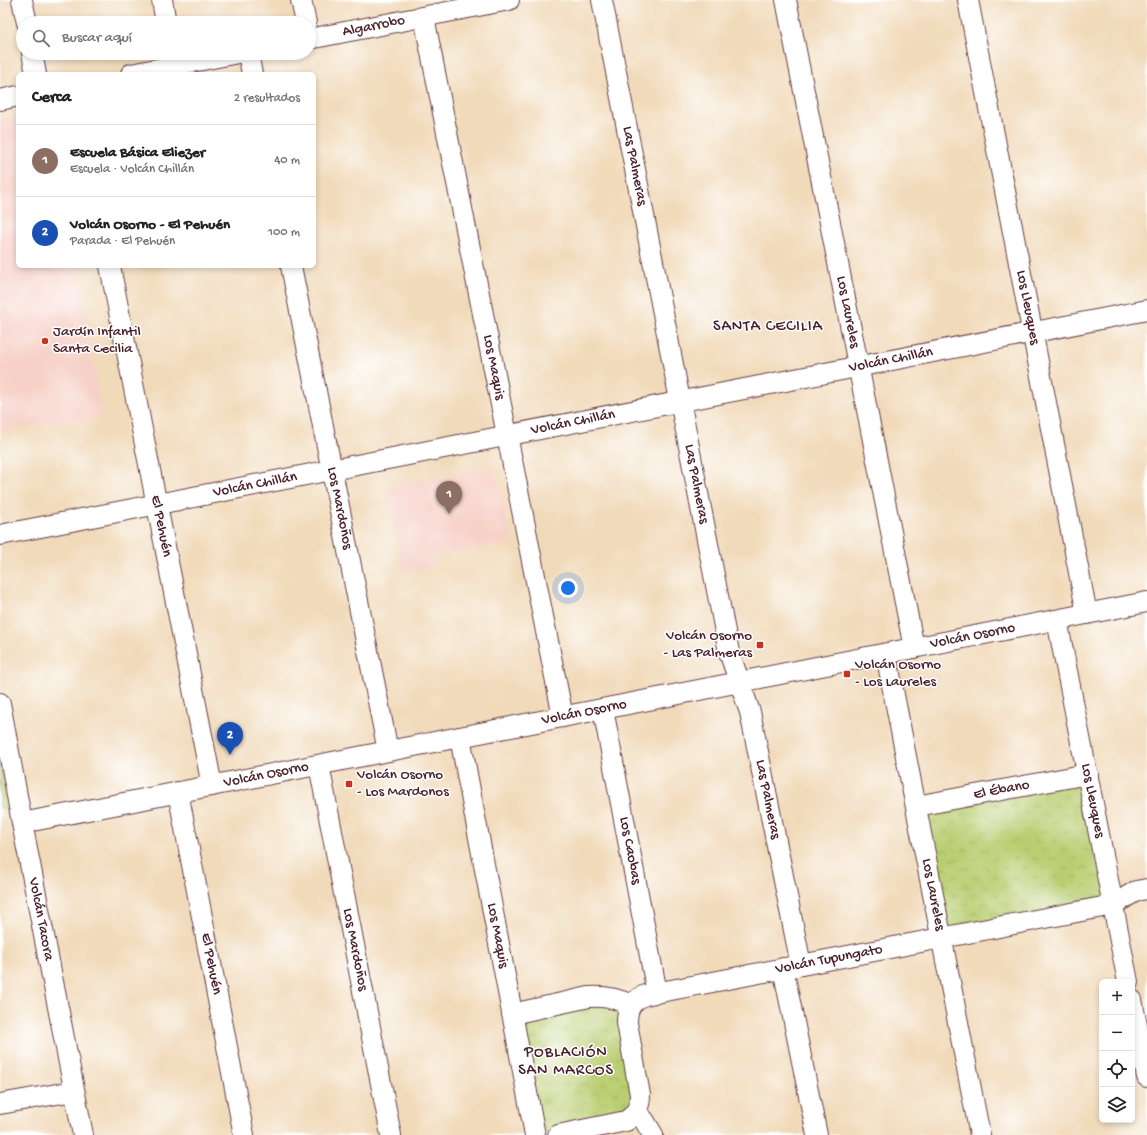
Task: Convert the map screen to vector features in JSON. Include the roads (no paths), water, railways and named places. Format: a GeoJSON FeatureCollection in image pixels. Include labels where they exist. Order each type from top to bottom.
{"type":"FeatureCollection","features":[{"type":"Feature","properties":{"kind":"street"},"geometry":{"type":"LineString","coordinates":[[22,0],[25,16]]}},
{"type":"Feature","properties":{"kind":"street"},"geometry":{"type":"LineString","coordinates":[[162,0],[165,16]]}},
{"type":"Feature","properties":{"kind":"street"},"geometry":{"type":"LineString","coordinates":[[301,0],[304,16]]}},
{"type":"Feature","properties":{"kind":"street","name":"Algarrobo"},"geometry":{"type":"LineString","coordinates":[[316,37],[435,10],[509,0]]}},
{"type":"Feature","properties":{"kind":"street","name":"Las Palmeras"},"geometry":{"type":"LineString","coordinates":[[602,0],[730,652],[750,712],[792,967],[817,1135]]}},
{"type":"Feature","properties":{"kind":"street","name":"Los Laureles"},"geometry":{"type":"LineString","coordinates":[[786,0],[914,648]]}},
{"type":"Feature","properties":{"kind":"street","name":"Los Lleuques"},"geometry":{"type":"LineString","coordinates":[[968,0],[1088,614]]}},
{"type":"Feature","properties":{"kind":"street","name":"Los Maquis"},"geometry":{"type":"LineString","coordinates":[[435,10],[507,436],[563,717]]}},
{"type":"Feature","properties":{"kind":"street"},"geometry":{"type":"LineString","coordinates":[[33,60],[36,72]]}},
{"type":"Feature","properties":{"kind":"street"},"geometry":{"type":"LineString","coordinates":[[137,72],[171,60]]}},
{"type":"Feature","properties":{"kind":"street"},"geometry":{"type":"LineString","coordinates":[[249,60],[252,72]]}},
{"type":"Feature","properties":{"kind":"street"},"geometry":{"type":"LineString","coordinates":[[0,100],[16,96]]}},
{"type":"Feature","properties":{"kind":"street","name":"El Pehuén"},"geometry":{"type":"LineString","coordinates":[[110,268],[212,786]]}},
{"type":"Feature","properties":{"kind":"street","name":"Los Mardoños"},"geometry":{"type":"LineString","coordinates":[[291,268],[388,751]]}},
{"type":"Feature","properties":{"kind":"street","name":"Volcán Chillán"},"geometry":{"type":"LineString","coordinates":[[0,535],[1147,310]]}},
{"type":"Feature","properties":{"kind":"street","name":"Volcán Osorno"},"geometry":{"type":"LineString","coordinates":[[22,823],[1147,602]]}},
{"type":"Feature","properties":{"kind":"street","name":"Los Lleuques"},"geometry":{"type":"LineString","coordinates":[[1057,620],[1127,979]]}},
{"type":"Feature","properties":{"kind":"street","name":"Los Laureles"},"geometry":{"type":"LineString","coordinates":[[886,654],[980,1135]]}},
{"type":"Feature","properties":{"kind":"street","name":"Volcán Tacora"},"geometry":{"type":"LineString","coordinates":[[0,703],[2,728],[83,1135]]}},
{"type":"Feature","properties":{"kind":"street","name":"Los Caobas"},"geometry":{"type":"LineString","coordinates":[[603,709],[657,993]]}},
{"type":"Feature","properties":{"kind":"street","name":"Los Maquis"},"geometry":{"type":"LineString","coordinates":[[460,737],[536,1135]]}},
{"type":"Feature","properties":{"kind":"street","name":"Los Mardoños"},"geometry":{"type":"LineString","coordinates":[[318,765],[391,1135]]}},
{"type":"Feature","properties":{"kind":"street","name":"El Ébano"},"geometry":{"type":"LineString","coordinates":[[916,806],[1088,774]]}},
{"type":"Feature","properties":{"kind":"street","name":"El Pehuén"},"geometry":{"type":"LineString","coordinates":[[178,792],[244,1135]]}},
{"type":"Feature","properties":{"kind":"street","name":"Volcán Tupungato"},"geometry":{"type":"LineString","coordinates":[[631,1005],[637,999],[657,993],[1113,905],[1136,891],[1147,889]]}},
{"type":"Feature","properties":{"kind":"street"},"geometry":{"type":"LineString","coordinates":[[512,1014],[589,997],[600,996],[621,1000],[631,1005],[627,1014],[627,1023],[640,1095],[640,1104],[636,1112],[626,1121],[558,1135]]}},
{"type":"Feature","properties":{"kind":"street"},"geometry":{"type":"LineString","coordinates":[[1135,1015],[1147,1077]]}},
{"type":"Feature","properties":{"kind":"street"},"geometry":{"type":"LineString","coordinates":[[0,1104],[74,1091]]}},
{"type":"Feature","properties":{"kind":"street"},"geometry":{"type":"LineString","coordinates":[[636,1112],[644,1120],[652,1135]]}},
{"type":"Feature","properties":{"kind":"place","name":"Jardín Infantil Santa Cecilia"},"geometry":{"type":"Point","coordinates":[45,341]}},
{"type":"Feature","properties":{"kind":"place","name":"Escuela Básica Eliezer"},"geometry":{"type":"Point","coordinates":[449,514]}},
{"type":"Feature","properties":{"kind":"place","name":"Volcán Osorno - Las Palmeras"},"geometry":{"type":"Point","coordinates":[760,645]}},
{"type":"Feature","properties":{"kind":"place","name":"Volcán Osorno - Los Laureles"},"geometry":{"type":"Point","coordinates":[847,674]}},
{"type":"Feature","properties":{"kind":"place","name":"Volcán Osorno - El Pehuén"},"geometry":{"type":"Point","coordinates":[230,755]}},
{"type":"Feature","properties":{"kind":"place","name":"Volcán Osorno - Los Mardonos"},"geometry":{"type":"Point","coordinates":[349,784]}},
{"type":"Feature","properties":{"kind":"district","name":"SANTA CECILIA"},"geometry":{"type":"Point","coordinates":[768,327]}},
{"type":"Feature","properties":{"kind":"district","name":"POBLACIÓN SAN MARCOS"},"geometry":{"type":"Point","coordinates":[566,1062]}}]}
